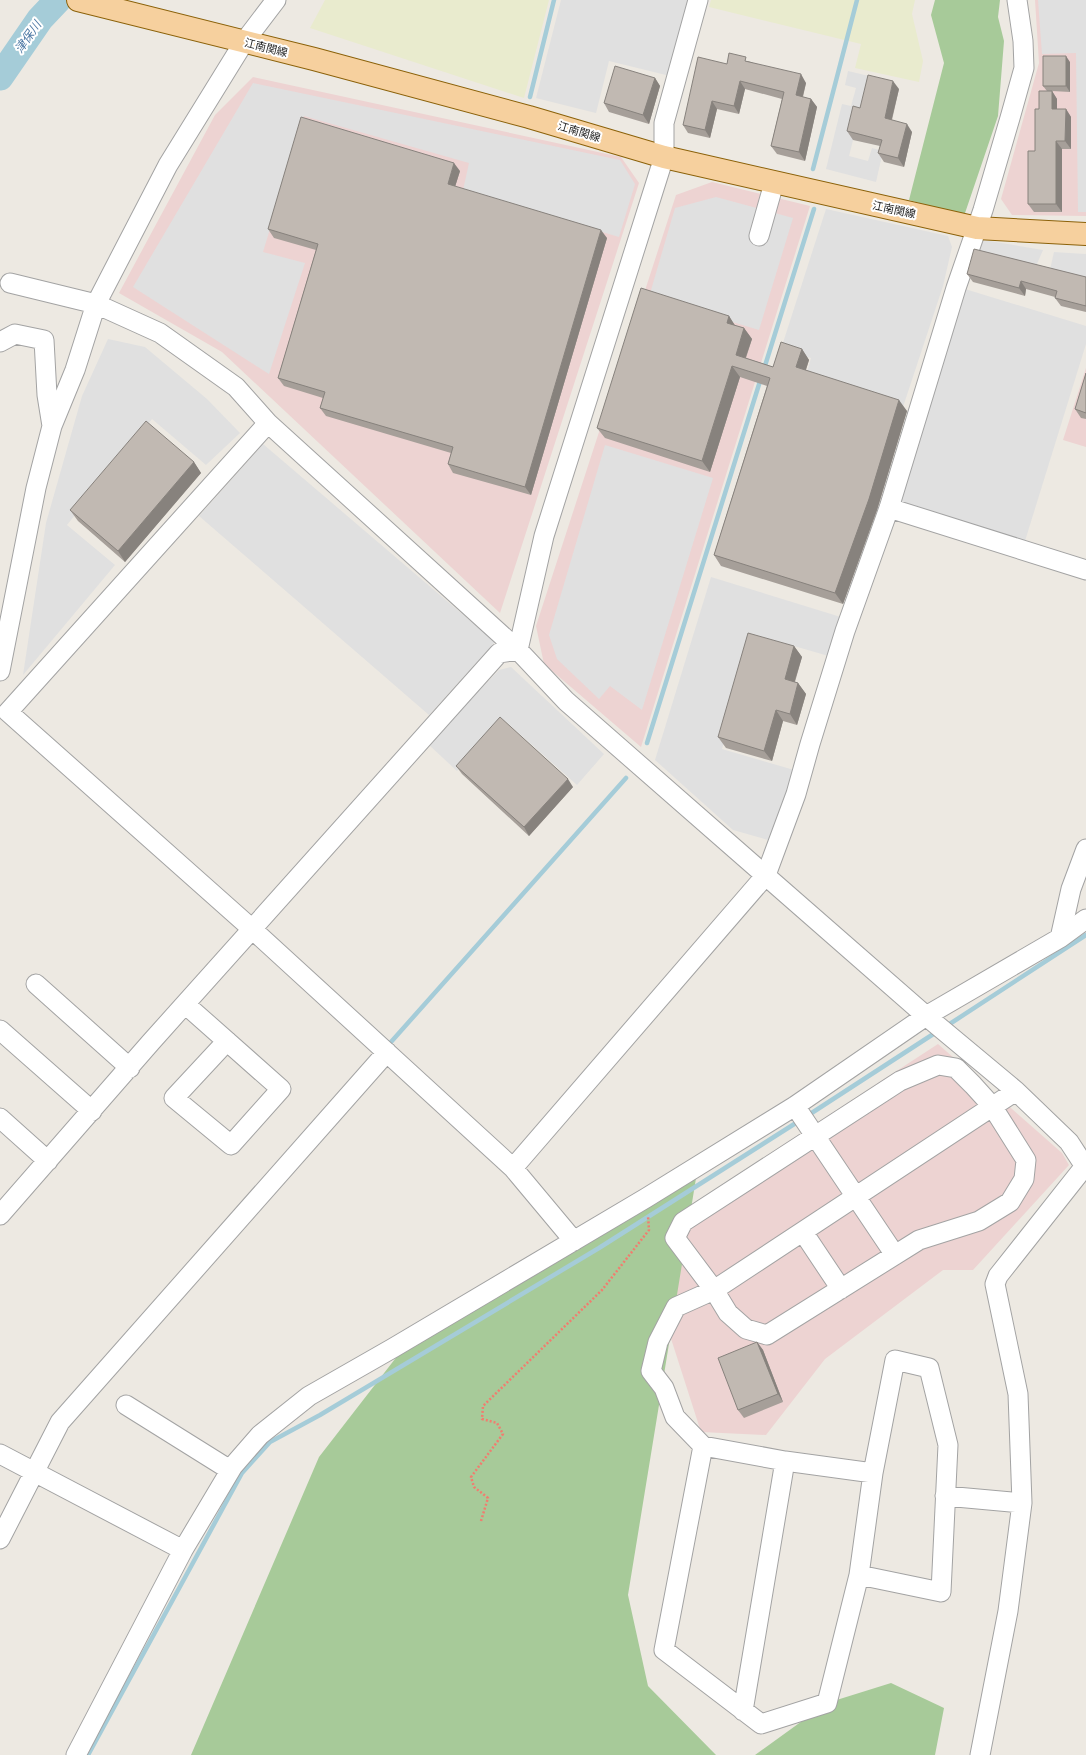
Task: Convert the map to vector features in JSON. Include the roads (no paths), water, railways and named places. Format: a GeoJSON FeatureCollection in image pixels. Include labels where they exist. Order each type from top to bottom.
{"type":"FeatureCollection","features":[{"type":"Feature","properties":{"kind":"main road","name":"江南関線"},"geometry":{"type":"LineString","coordinates":[[78,0],[529,117],[664,157],[774,183],[977,228],[1086,234]]}},
{"type":"Feature","properties":{"kind":"street"},"geometry":{"type":"LineString","coordinates":[[0,671],[36,488],[52,426],[75,370],[96,304],[118,265],[129,238],[168,165],[240,41],[276,0]]}},
{"type":"Feature","properties":{"kind":"street"},"geometry":{"type":"LineString","coordinates":[[518,650],[544,536],[664,157],[664,123],[698,0]]}},
{"type":"Feature","properties":{"kind":"street"},"geometry":{"type":"LineString","coordinates":[[513,1168],[766,875],[796,794],[845,631],[889,508],[977,228],[1024,68],[1023,41],[1017,0]]}},
{"type":"Feature","properties":{"kind":"street"},"geometry":{"type":"LineString","coordinates":[[758,236],[774,183]]}},
{"type":"Feature","properties":{"kind":"street"},"geometry":{"type":"LineString","coordinates":[[10,283],[96,304],[160,332],[236,387],[268,423],[518,650],[566,701],[926,1016],[1016,1091],[1069,1142],[1086,1167],[998,1276],[995,1284],[1018,1394],[1022,1503],[1008,1611],[980,1755]]}},
{"type":"Feature","properties":{"kind":"street"},"geometry":{"type":"LineString","coordinates":[[0,342],[15,334],[44,340],[47,396],[52,426]]}},
{"type":"Feature","properties":{"kind":"street"},"geometry":{"type":"LineString","coordinates":[[268,423],[8,712],[252,929],[478,1135],[484,1143],[513,1168],[574,1241]]}},
{"type":"Feature","properties":{"kind":"street"},"geometry":{"type":"LineString","coordinates":[[889,508],[1086,570]]}},
{"type":"Feature","properties":{"kind":"street"},"geometry":{"type":"LineString","coordinates":[[0,1215],[185,1004],[499,653],[518,650]]}},
{"type":"Feature","properties":{"kind":"street"},"geometry":{"type":"LineString","coordinates":[[1060,938],[1071,889],[1086,849]]}},
{"type":"Feature","properties":{"kind":"street"},"geometry":{"type":"LineString","coordinates":[[76,1755],[183,1550],[230,1470],[260,1435],[309,1396],[646,1198],[795,1106],[926,1016],[1060,938],[1086,919]]}},
{"type":"Feature","properties":{"kind":"street"},"geometry":{"type":"LineString","coordinates":[[36,984],[130,1068]]}},
{"type":"Feature","properties":{"kind":"street"},"geometry":{"type":"LineString","coordinates":[[185,1004],[227,1041],[281,1089],[231,1145],[174,1098],[227,1041]]}},
{"type":"Feature","properties":{"kind":"street"},"geometry":{"type":"LineString","coordinates":[[0,1030],[92,1111]]}},
{"type":"Feature","properties":{"kind":"street"},"geometry":{"type":"LineString","coordinates":[[0,1539],[60,1422],[387,1052]]}},
{"type":"Feature","properties":{"kind":"street"},"geometry":{"type":"LineString","coordinates":[[938,1065],[956,1068],[992,1106],[1026,1160],[1024,1180],[1010,1202],[980,1221],[920,1240],[767,1335],[746,1329],[728,1313],[714,1290],[675,1238],[683,1222],[815,1136],[900,1081],[938,1065]]}},
{"type":"Feature","properties":{"kind":"street"},"geometry":{"type":"LineString","coordinates":[[873,1473],[785,1461],[702,1446],[675,1417],[664,1388],[651,1371],[658,1342],[676,1306],[714,1290],[1016,1091]]}},
{"type":"Feature","properties":{"kind":"street"},"geometry":{"type":"LineString","coordinates":[[795,1106],[895,1255]]}},
{"type":"Feature","properties":{"kind":"street"},"geometry":{"type":"LineString","coordinates":[[0,1118],[48,1160]]}},
{"type":"Feature","properties":{"kind":"street"},"geometry":{"type":"LineString","coordinates":[[802,1232],[841,1289]]}},
{"type":"Feature","properties":{"kind":"street"},"geometry":{"type":"LineString","coordinates":[[702,1446],[664,1650],[743,1712],[761,1724],[827,1703],[859,1575],[873,1473],[895,1360],[929,1368],[948,1445],[941,1592],[859,1575]]}},
{"type":"Feature","properties":{"kind":"street"},"geometry":{"type":"LineString","coordinates":[[126,1405],[230,1470]]}},
{"type":"Feature","properties":{"kind":"street"},"geometry":{"type":"LineString","coordinates":[[0,1454],[183,1550]]}},
{"type":"Feature","properties":{"kind":"street"},"geometry":{"type":"LineString","coordinates":[[743,1712],[785,1461]]}},
{"type":"Feature","properties":{"kind":"street"},"geometry":{"type":"LineString","coordinates":[[945,1496],[1022,1503]]}},
{"type":"Feature","properties":{"kind":"waterway","name":"津保川"},"geometry":{"type":"LineString","coordinates":[[0,77],[40,19],[58,0]]}},
{"type":"Feature","properties":{"kind":"waterway"},"geometry":{"type":"LineString","coordinates":[[530,97],[554,0]]}},
{"type":"Feature","properties":{"kind":"waterway"},"geometry":{"type":"LineString","coordinates":[[813,169],[857,0]]}},
{"type":"Feature","properties":{"kind":"waterway"},"geometry":{"type":"LineString","coordinates":[[764,369],[814,209]]}},
{"type":"Feature","properties":{"kind":"waterway"},"geometry":{"type":"LineString","coordinates":[[647,743],[761,378]]}},
{"type":"Feature","properties":{"kind":"waterway"},"geometry":{"type":"LineString","coordinates":[[391,1042],[626,778]]}},
{"type":"Feature","properties":{"kind":"waterway"},"geometry":{"type":"LineString","coordinates":[[945,1027],[1086,935]]}},
{"type":"Feature","properties":{"kind":"waterway"},"geometry":{"type":"LineString","coordinates":[[807,1116],[938,1031]]}},
{"type":"Feature","properties":{"kind":"waterway"},"geometry":{"type":"LineString","coordinates":[[88,1755],[242,1473],[270,1442],[320,1415],[599,1248],[799,1121]]}}]}
